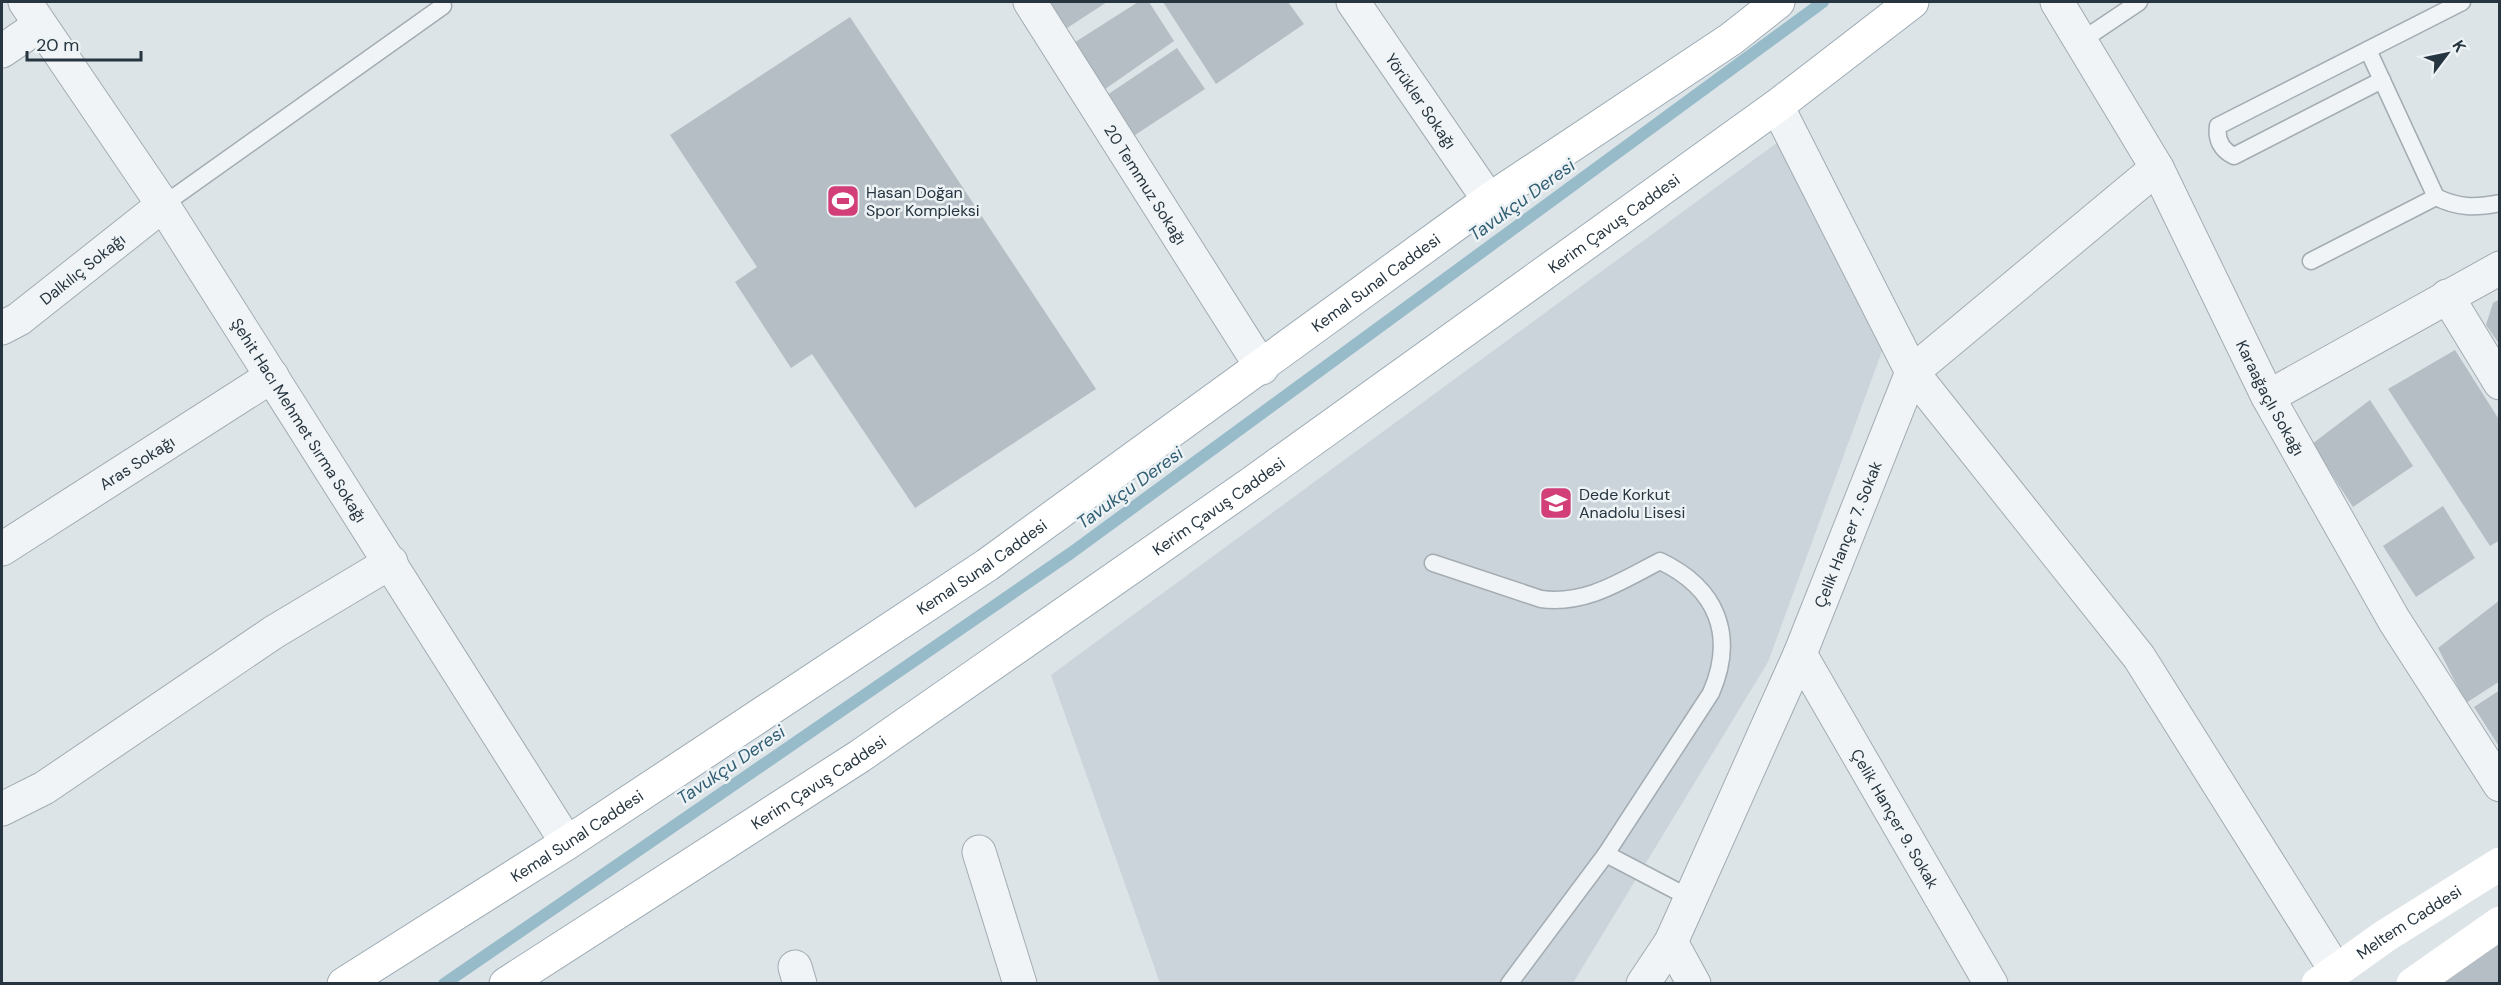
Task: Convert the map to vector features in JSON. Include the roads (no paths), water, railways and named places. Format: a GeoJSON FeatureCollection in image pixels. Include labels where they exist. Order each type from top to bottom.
{"type":"FeatureCollection","features":[{"type":"Feature","properties":{"kind":"main road","name":"Kemal Sunal Caddesi"},"geometry":{"type":"LineString","coordinates":[[344,984],[567,843],[987,565],[1262,368],[1490,200],[1731,39],[1778,2]]}},
{"type":"Feature","properties":{"kind":"main road","name":"Kerim Çavuş Caddesi"},"geometry":{"type":"LineString","coordinates":[[506,984],[860,756],[1252,483],[1776,106],[1912,2]]}},
{"type":"Feature","properties":{"kind":"main road","name":"Meltem Caddesi"},"geometry":{"type":"LineString","coordinates":[[2327,977],[2499,864]]}},
{"type":"Feature","properties":{"kind":"main road"},"geometry":{"type":"LineString","coordinates":[[2413,984],[2499,923]]}},
{"type":"Feature","properties":{"kind":"street","name":"20 Temmuz Sokağı"},"geometry":{"type":"LineString","coordinates":[[1030,2],[1262,368]]}},
{"type":"Feature","properties":{"kind":"street","name":"Yörükler Sokağı"},"geometry":{"type":"LineString","coordinates":[[1353,2],[1490,200]]}},
{"type":"Feature","properties":{"kind":"street","name":"Karaağaçlı Sokağı"},"geometry":{"type":"LineString","coordinates":[[2057,2],[2157,168],[2268,398],[2394,620],[2499,785]]}},
{"type":"Feature","properties":{"kind":"street"},"geometry":{"type":"LineString","coordinates":[[2,51],[32,13]]}},
{"type":"Feature","properties":{"kind":"street","name":"Şehit Hacı Mehmet Sırma Sokağı"},"geometry":{"type":"LineString","coordinates":[[32,13],[164,206],[567,843]]}},
{"type":"Feature","properties":{"kind":"street"},"geometry":{"type":"LineString","coordinates":[[1776,106],[1912,372],[2139,657],[2327,977]]}},
{"type":"Feature","properties":{"kind":"street","name":"Çelik Hançer 7. Sokak"},"geometry":{"type":"LineString","coordinates":[[1643,984],[1671,942],[1800,654],[1912,372],[2157,168]]}},
{"type":"Feature","properties":{"kind":"street","name":"Dalkılıç Sokağı"},"geometry":{"type":"LineString","coordinates":[[2,328],[19,319],[164,206]]}},
{"type":"Feature","properties":{"kind":"street"},"geometry":{"type":"LineString","coordinates":[[2268,398],[2499,268]]}},
{"type":"Feature","properties":{"kind":"street"},"geometry":{"type":"LineString","coordinates":[[2447,296],[2499,383]]}},
{"type":"Feature","properties":{"kind":"street","name":"Aras Sokağı"},"geometry":{"type":"LineString","coordinates":[[2,549],[272,376]]}},
{"type":"Feature","properties":{"kind":"street"},"geometry":{"type":"LineString","coordinates":[[2,808],[44,788],[274,632],[391,562]]}},
{"type":"Feature","properties":{"kind":"street","name":"Çelik Hançer 9. Sokak"},"geometry":{"type":"LineString","coordinates":[[1800,654],[1991,984]]}},
{"type":"Feature","properties":{"kind":"street"},"geometry":{"type":"LineString","coordinates":[[979,852],[1020,984]]}},
{"type":"Feature","properties":{"kind":"street"},"geometry":{"type":"LineString","coordinates":[[1671,942],[1694,984]]}},
{"type":"Feature","properties":{"kind":"lane"},"geometry":{"type":"LineString","coordinates":[[2081,41],[2139,2]]}},
{"type":"Feature","properties":{"kind":"lane"},"geometry":{"type":"LineString","coordinates":[[2382,80],[2234,156],[2227,153],[2218,140],[2218,126],[2462,2]]}},
{"type":"Feature","properties":{"kind":"lane"},"geometry":{"type":"LineString","coordinates":[[164,206],[443,6]]}},
{"type":"Feature","properties":{"kind":"lane"},"geometry":{"type":"LineString","coordinates":[[2368,50],[2436,197],[2454,206],[2478,208],[2499,203]]}},
{"type":"Feature","properties":{"kind":"lane"},"geometry":{"type":"LineString","coordinates":[[2311,261],[2436,197]]}},
{"type":"Feature","properties":{"kind":"lane"},"geometry":{"type":"LineString","coordinates":[[1433,563],[1541,599],[1559,601],[1591,595],[1660,561],[1681,572],[1699,586],[1712,605],[1720,627],[1723,649],[1720,672],[1711,693],[1606,854],[1509,984]]}},
{"type":"Feature","properties":{"kind":"lane"},"geometry":{"type":"LineString","coordinates":[[1606,854],[1690,898]]}},
{"type":"Feature","properties":{"kind":"waterway","name":"Tavukçu Deresi"},"geometry":{"type":"LineString","coordinates":[[444,984],[1071,553],[1823,2]]}},
{"type":"Feature","properties":{"kind":"place","name":"Hasan Doğan Spor Kompleksi"},"geometry":{"type":"Point","coordinates":[843,201]}},
{"type":"Feature","properties":{"kind":"place","name":"Dede Korkut Anadolu Lisesi"},"geometry":{"type":"Point","coordinates":[1556,503]}}]}
